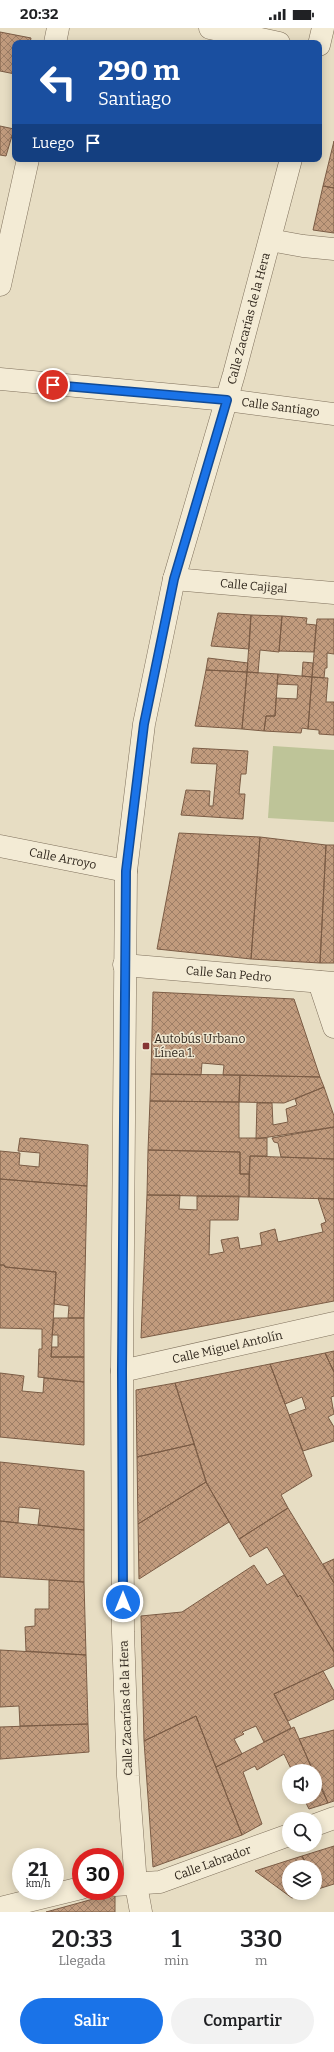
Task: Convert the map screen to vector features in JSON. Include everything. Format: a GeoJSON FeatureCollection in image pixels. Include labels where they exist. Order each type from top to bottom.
{"type":"FeatureCollection","features":[{"type":"Feature","properties":{"kind":"street"},"geometry":{"type":"LineString","coordinates":[[56,40],[58,28]]}},
{"type":"Feature","properties":{"kind":"street"},"geometry":{"type":"LineString","coordinates":[[210,28],[265,40]]}},
{"type":"Feature","properties":{"kind":"street"},"geometry":{"type":"LineString","coordinates":[[320,40],[323,28]]}},
{"type":"Feature","properties":{"kind":"street"},"geometry":{"type":"LineString","coordinates":[[0,285],[27,162]]}},
{"type":"Feature","properties":{"kind":"street","name":"Calle Zacarías de la Hera"},"geometry":{"type":"LineString","coordinates":[[141,1912],[125,1885],[128,1776],[123,1632],[122,1371],[124,965],[126,871],[144,724],[174,579],[227,400],[290,162]]}},
{"type":"Feature","properties":{"kind":"street"},"geometry":{"type":"LineString","coordinates":[[270,240],[334,250]]}},
{"type":"Feature","properties":{"kind":"street","name":"Calle Santiago"},"geometry":{"type":"LineString","coordinates":[[0,379],[227,400],[334,414]]}},
{"type":"Feature","properties":{"kind":"street","name":"Calle Cajigal"},"geometry":{"type":"LineString","coordinates":[[174,579],[334,593]]}},
{"type":"Feature","properties":{"kind":"street","name":"Calle Arroyo"},"geometry":{"type":"LineString","coordinates":[[0,846],[126,871]]}},
{"type":"Feature","properties":{"kind":"street","name":"Calle San Pedro"},"geometry":{"type":"LineString","coordinates":[[124,965],[327,983]]}},
{"type":"Feature","properties":{"kind":"street"},"geometry":{"type":"LineString","coordinates":[[327,983],[334,1027]]}},
{"type":"Feature","properties":{"kind":"street","name":"Calle Miguel Antolín"},"geometry":{"type":"LineString","coordinates":[[122,1371],[334,1323]]}},
{"type":"Feature","properties":{"kind":"street"},"geometry":{"type":"LineString","coordinates":[[322,1822],[334,1818]]}},
{"type":"Feature","properties":{"kind":"street","name":"Calle Labrador"},"geometry":{"type":"LineString","coordinates":[[125,1885],[160,1882],[282,1838]]}},
{"type":"Feature","properties":{"kind":"street"},"geometry":{"type":"LineString","coordinates":[[0,1908],[72,1890]]}},
{"type":"Feature","properties":{"kind":"green space"},"geometry":{"type":"Polygon","coordinates":[[[273,746],[334,750],[334,822],[268,818],[273,746]]]}},
{"type":"Feature","properties":{"kind":"building"},"geometry":{"type":"Polygon","coordinates":[[[0,32],[31,38],[31,40],[12,40],[12,73],[0,71],[0,32]]]}},
{"type":"Feature","properties":{"kind":"building"},"geometry":{"type":"Polygon","coordinates":[[[0,126],[12,129],[12,136],[6,156],[0,155],[0,126]]]}},
{"type":"Feature","properties":{"kind":"building"},"geometry":{"type":"Polygon","coordinates":[[[334,141],[334,188],[323,186],[334,141]]]}},
{"type":"Feature","properties":{"kind":"building"},"geometry":{"type":"Polygon","coordinates":[[[323,186],[334,188],[334,233],[313,230],[323,186]]]}},
{"type":"Feature","properties":{"kind":"building"},"geometry":{"type":"Polygon","coordinates":[[[218,613],[251,615],[249,649],[211,646],[218,613]]]}},
{"type":"Feature","properties":{"kind":"building"},"geometry":{"type":"Polygon","coordinates":[[[251,615],[282,616],[279,652],[260,650],[258,673],[247,672],[251,615]]]}},
{"type":"Feature","properties":{"kind":"building"},"geometry":{"type":"Polygon","coordinates":[[[282,616],[307,618],[306,624],[316,625],[314,652],[279,651],[282,616]]]}},
{"type":"Feature","properties":{"kind":"building"},"geometry":{"type":"Polygon","coordinates":[[[317,619],[334,619],[334,654],[327,653],[327,668],[325,668],[324,678],[312,677],[317,619]]]}},
{"type":"Feature","properties":{"kind":"building"},"geometry":{"type":"Polygon","coordinates":[[[208,658],[248,663],[247,672],[206,670],[208,658]]]}},
{"type":"Feature","properties":{"kind":"building"},"geometry":{"type":"Polygon","coordinates":[[[303,662],[313,663],[312,677],[302,676],[303,662]]]}},
{"type":"Feature","properties":{"kind":"building"},"geometry":{"type":"Polygon","coordinates":[[[206,670],[247,672],[242,729],[195,726],[206,670]]]}},
{"type":"Feature","properties":{"kind":"building"},"geometry":{"type":"Polygon","coordinates":[[[247,672],[278,674],[275,716],[266,716],[264,731],[242,729],[247,672]]]}},
{"type":"Feature","properties":{"kind":"building"},"geometry":{"type":"Polygon","coordinates":[[[278,674],[312,677],[308,729],[302,728],[301,733],[264,731],[266,716],[275,716],[276,698],[297,699],[298,685],[277,684],[278,674]]]}},
{"type":"Feature","properties":{"kind":"building"},"geometry":{"type":"Polygon","coordinates":[[[312,677],[328,678],[326,702],[334,702],[334,735],[319,734],[319,730],[308,729],[312,677]]]}},
{"type":"Feature","properties":{"kind":"building"},"geometry":{"type":"Polygon","coordinates":[[[193,748],[248,751],[246,774],[241,774],[239,794],[245,794],[243,819],[181,815],[186,790],[210,791],[209,806],[213,806],[217,764],[191,763],[193,748]]]}},
{"type":"Feature","properties":{"kind":"building"},"geometry":{"type":"Polygon","coordinates":[[[179,833],[260,837],[251,959],[157,949],[179,833]]]}},
{"type":"Feature","properties":{"kind":"building"},"geometry":{"type":"Polygon","coordinates":[[[260,837],[326,845],[320,963],[251,959],[260,837]]]}},
{"type":"Feature","properties":{"kind":"building"},"geometry":{"type":"Polygon","coordinates":[[[326,845],[334,845],[334,963],[320,963],[326,845]]]}},
{"type":"Feature","properties":{"kind":"building"},"geometry":{"type":"Polygon","coordinates":[[[153,992],[294,999],[320,1077],[223,1075],[224,1065],[202,1063],[201,1075],[151,1074],[153,992]]]}},
{"type":"Feature","properties":{"kind":"building"},"geometry":{"type":"Polygon","coordinates":[[[151,1074],[240,1075],[239,1102],[150,1101],[151,1074]]]}},
{"type":"Feature","properties":{"kind":"building"},"geometry":{"type":"Polygon","coordinates":[[[240,1075],[320,1077],[324,1087],[284,1103],[239,1102],[240,1075]]]}},
{"type":"Feature","properties":{"kind":"building"},"geometry":{"type":"Polygon","coordinates":[[[324,1087],[334,1116],[334,1127],[256,1139],[257,1103],[272,1103],[273,1125],[288,1122],[286,1109],[297,1105],[295,1099],[324,1087]]]}},
{"type":"Feature","properties":{"kind":"building"},"geometry":{"type":"Polygon","coordinates":[[[150,1101],[239,1102],[239,1138],[267,1138],[267,1156],[250,1156],[249,1174],[240,1174],[240,1152],[148,1150],[150,1101]]]}},
{"type":"Feature","properties":{"kind":"building"},"geometry":{"type":"Polygon","coordinates":[[[334,1127],[334,1159],[281,1157],[278,1143],[274,1142],[272,1138],[334,1127]]]}},
{"type":"Feature","properties":{"kind":"building"},"geometry":{"type":"Polygon","coordinates":[[[20,1138],[88,1145],[87,1186],[0,1179],[0,1151],[20,1153],[19,1165],[39,1167],[40,1153],[18,1151],[20,1138]]]}},
{"type":"Feature","properties":{"kind":"building"},"geometry":{"type":"Polygon","coordinates":[[[148,1150],[240,1152],[240,1174],[249,1174],[249,1197],[147,1195],[148,1150]]]}},
{"type":"Feature","properties":{"kind":"building"},"geometry":{"type":"Polygon","coordinates":[[[250,1156],[334,1159],[334,1199],[249,1197],[250,1156]]]}},
{"type":"Feature","properties":{"kind":"building"},"geometry":{"type":"Polygon","coordinates":[[[0,1179],[87,1186],[84,1318],[68,1318],[69,1306],[54,1304],[56,1272],[5,1267],[4,1265],[0,1265],[0,1179]]]}},
{"type":"Feature","properties":{"kind":"building"},"geometry":{"type":"Polygon","coordinates":[[[147,1195],[180,1195],[179,1209],[197,1210],[197,1196],[239,1196],[238,1220],[210,1220],[209,1255],[224,1252],[221,1240],[238,1237],[240,1249],[262,1245],[260,1233],[275,1229],[278,1242],[323,1232],[321,1224],[326,1222],[318,1198],[334,1199],[334,1301],[141,1338],[147,1195]]]}},
{"type":"Feature","properties":{"kind":"building"},"geometry":{"type":"Polygon","coordinates":[[[0,1265],[4,1265],[5,1267],[56,1272],[51,1357],[84,1357],[84,1382],[38,1377],[39,1349],[42,1349],[42,1329],[0,1328],[0,1265]]]}},
{"type":"Feature","properties":{"kind":"building"},"geometry":{"type":"Polygon","coordinates":[[[54,1318],[84,1318],[84,1357],[51,1357],[52,1347],[58,1347],[58,1335],[52,1335],[54,1318]]]}},
{"type":"Feature","properties":{"kind":"building"},"geometry":{"type":"Polygon","coordinates":[[[334,1351],[334,1372],[325,1353],[334,1351]]]}},
{"type":"Feature","properties":{"kind":"building"},"geometry":{"type":"Polygon","coordinates":[[[325,1353],[334,1372],[334,1396],[331,1397],[334,1414],[328,1417],[334,1427],[334,1441],[303,1451],[289,1415],[306,1409],[302,1397],[285,1404],[270,1364],[325,1353]]]}},
{"type":"Feature","properties":{"kind":"building"},"geometry":{"type":"Polygon","coordinates":[[[270,1364],[312,1476],[281,1495],[288,1508],[239,1539],[207,1484],[175,1383],[270,1364]]]}},
{"type":"Feature","properties":{"kind":"building"},"geometry":{"type":"Polygon","coordinates":[[[0,1373],[24,1376],[22,1391],[43,1393],[44,1378],[84,1382],[84,1445],[0,1437],[0,1373]]]}},
{"type":"Feature","properties":{"kind":"building"},"geometry":{"type":"Polygon","coordinates":[[[175,1383],[194,1444],[137,1457],[136,1390],[175,1383]]]}},
{"type":"Feature","properties":{"kind":"building"},"geometry":{"type":"Polygon","coordinates":[[[194,1444],[206,1482],[138,1524],[137,1457],[194,1444]]]}},
{"type":"Feature","properties":{"kind":"building"},"geometry":{"type":"Polygon","coordinates":[[[0,1462],[84,1471],[84,1530],[38,1525],[40,1509],[19,1507],[18,1523],[0,1521],[0,1462]]]}},
{"type":"Feature","properties":{"kind":"building"},"geometry":{"type":"Polygon","coordinates":[[[206,1482],[229,1522],[139,1579],[138,1524],[206,1482]]]}},
{"type":"Feature","properties":{"kind":"building"},"geometry":{"type":"Polygon","coordinates":[[[288,1508],[334,1583],[334,1652],[300,1595],[298,1597],[267,1547],[250,1557],[239,1539],[288,1508]]]}},
{"type":"Feature","properties":{"kind":"building"},"geometry":{"type":"Polygon","coordinates":[[[0,1521],[84,1530],[84,1582],[0,1577],[0,1521]]]}},
{"type":"Feature","properties":{"kind":"building"},"geometry":{"type":"Polygon","coordinates":[[[334,1559],[334,1583],[323,1564],[334,1559]]]}},
{"type":"Feature","properties":{"kind":"building"},"geometry":{"type":"Polygon","coordinates":[[[254,1565],[267,1585],[284,1575],[298,1597],[300,1595],[334,1652],[334,1666],[274,1694],[291,1728],[264,1742],[256,1726],[242,1732],[244,1734],[234,1739],[242,1754],[216,1767],[196,1716],[144,1741],[141,1616],[182,1612],[254,1565]]]}},
{"type":"Feature","properties":{"kind":"building"},"geometry":{"type":"Polygon","coordinates":[[[49,1580],[84,1582],[86,1655],[26,1651],[25,1627],[35,1626],[35,1609],[49,1609],[49,1580]]]}},
{"type":"Feature","properties":{"kind":"building"},"geometry":{"type":"Polygon","coordinates":[[[0,1650],[86,1655],[88,1724],[20,1726],[19,1706],[0,1707],[0,1650]]]}},
{"type":"Feature","properties":{"kind":"building"},"geometry":{"type":"Polygon","coordinates":[[[323,1671],[334,1691],[334,1699],[288,1721],[274,1694],[323,1671]]]}},
{"type":"Feature","properties":{"kind":"building"},"geometry":{"type":"Polygon","coordinates":[[[196,1716],[242,1835],[153,1867],[144,1741],[196,1716]]]}},
{"type":"Feature","properties":{"kind":"building"},"geometry":{"type":"Polygon","coordinates":[[[88,1724],[89,1752],[0,1759],[0,1727],[88,1724]]]}},
{"type":"Feature","properties":{"kind":"building"},"geometry":{"type":"Polygon","coordinates":[[[294,1727],[310,1764],[289,1764],[284,1754],[257,1770],[255,1766],[243,1772],[262,1824],[242,1835],[216,1767],[294,1727]]]}},
{"type":"Feature","properties":{"kind":"building"},"geometry":{"type":"Polygon","coordinates":[[[334,1730],[334,1801],[328,1803],[322,1788],[322,1764],[310,1764],[299,1739],[334,1730]]]}},
{"type":"Feature","properties":{"kind":"building"},"geometry":{"type":"Polygon","coordinates":[[[322,1790],[328,1803],[309,1809],[306,1804],[322,1804],[322,1790]]]}},
{"type":"Feature","properties":{"kind":"building"},"geometry":{"type":"Polygon","coordinates":[[[334,1846],[334,1884],[322,1888],[322,1860],[304,1860],[302,1856],[315,1852],[322,1852],[322,1850],[334,1846]]]}},
{"type":"Feature","properties":{"kind":"building"},"geometry":{"type":"Polygon","coordinates":[[[302,1856],[304,1860],[289,1860],[302,1856]]]}},
{"type":"Feature","properties":{"kind":"building"},"geometry":{"type":"Polygon","coordinates":[[[282,1862],[282,1891],[255,1871],[282,1862]]]}},
{"type":"Feature","properties":{"kind":"building"},"geometry":{"type":"Polygon","coordinates":[[[90,1900],[115,1900],[115,1912],[46,1912],[90,1900]]]}},
{"type":"Feature","properties":{"kind":"place","name":"Autobús Urbano Línea 1."},"geometry":{"type":"Point","coordinates":[146,1046]}},
{"type":"Feature","properties":{"kind":"route"},"geometry":{"type":"LineString","coordinates":[[53,385],[227,400],[174,579],[144,724],[126,871],[124,965],[122,1371],[123,1602]]}}]}
